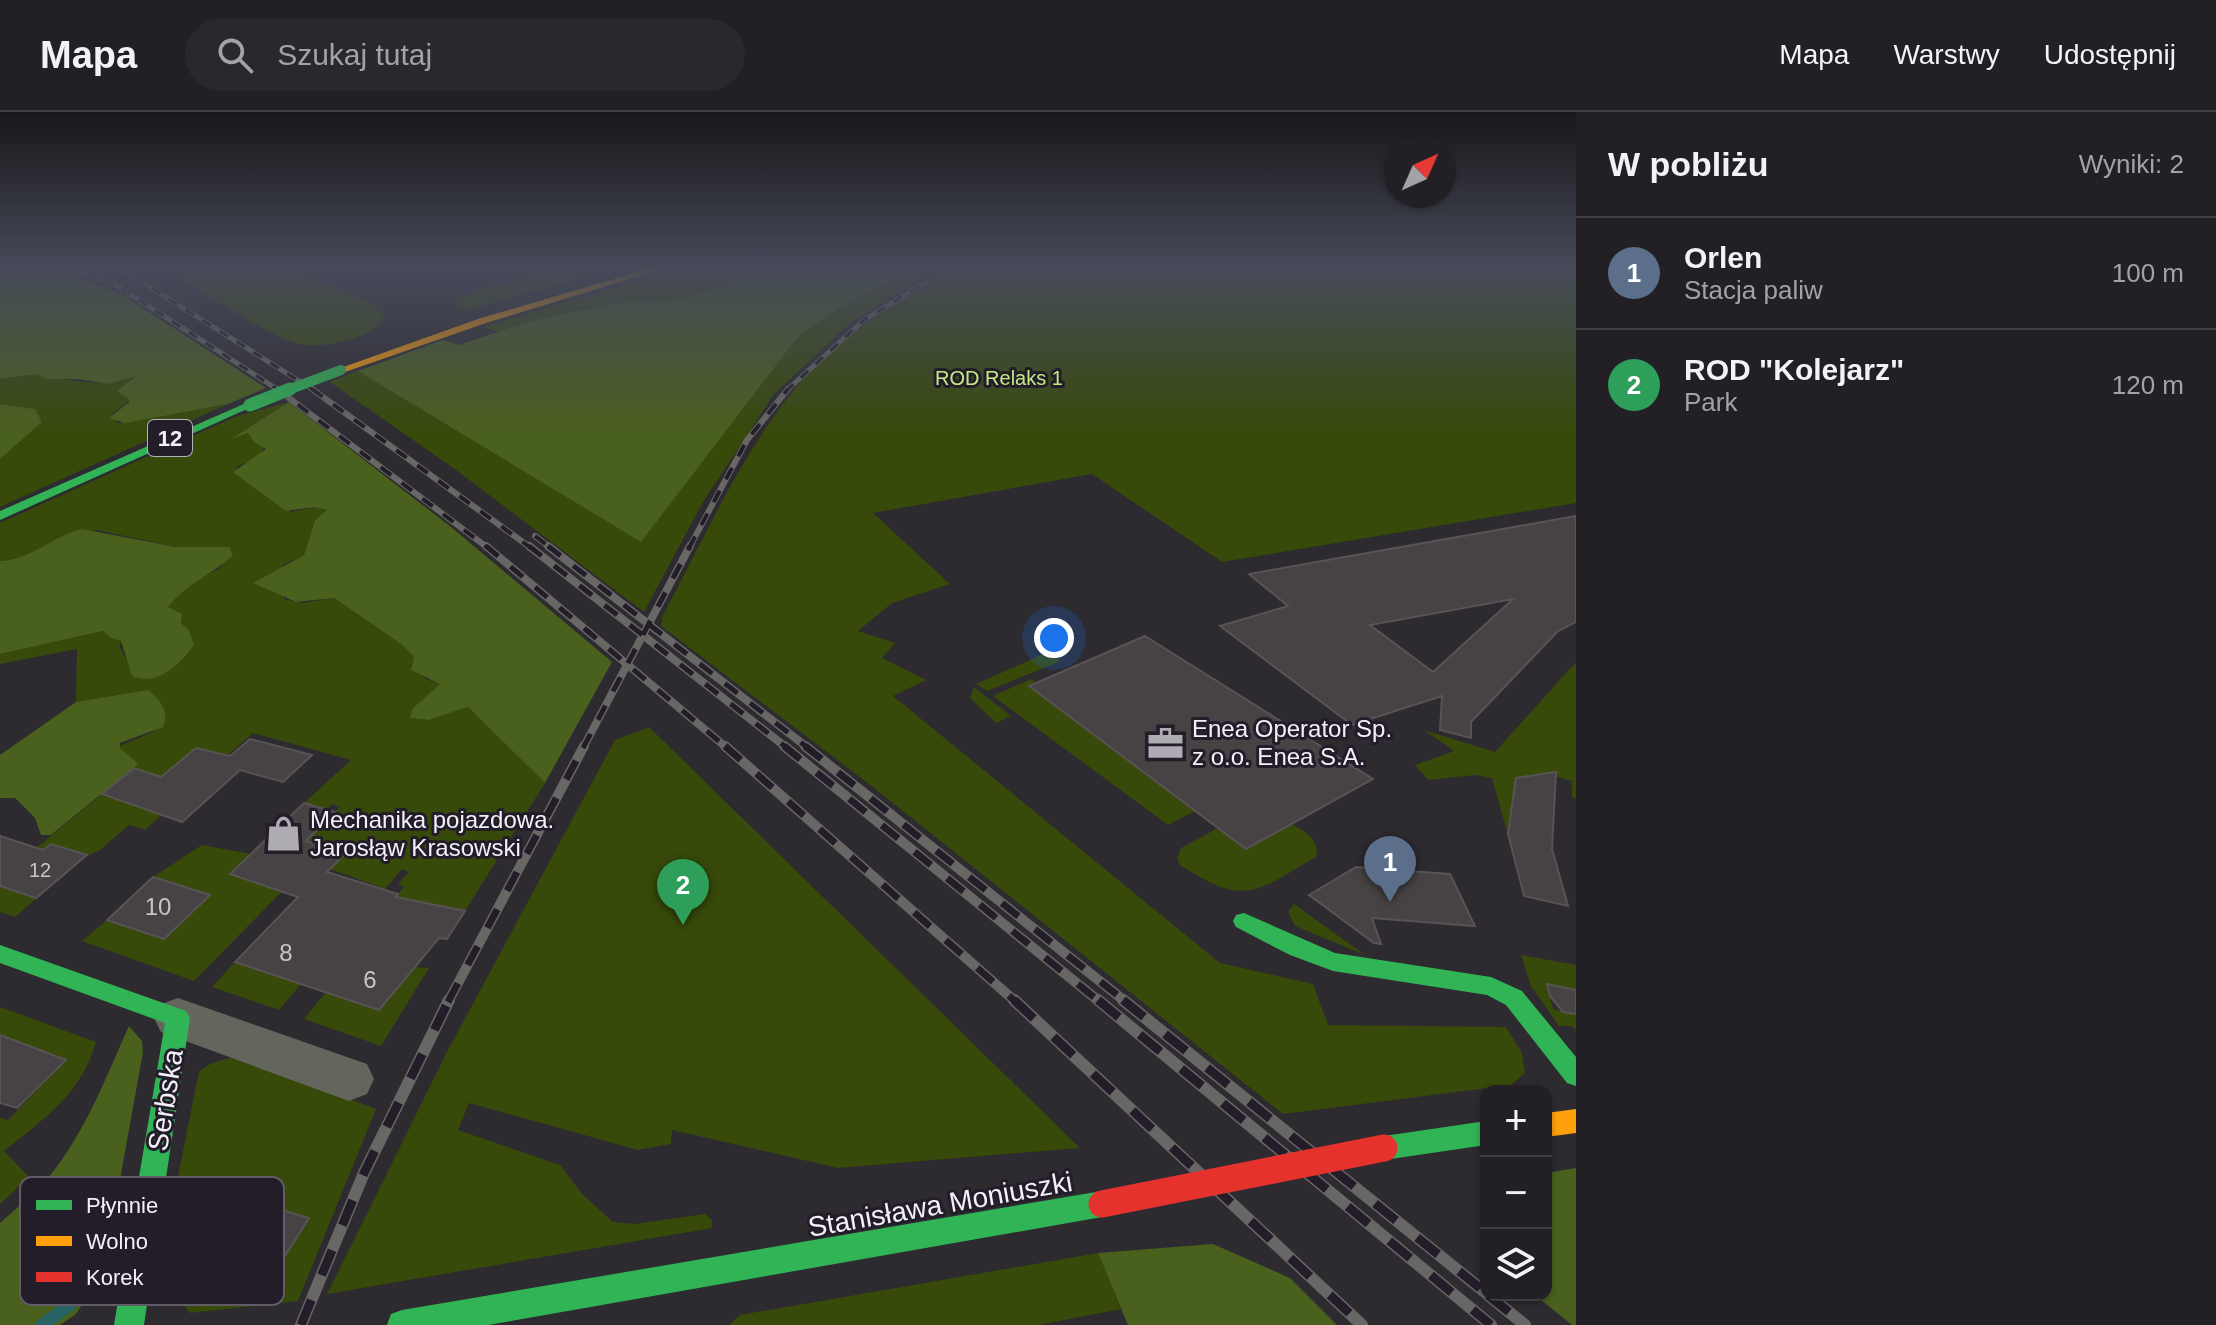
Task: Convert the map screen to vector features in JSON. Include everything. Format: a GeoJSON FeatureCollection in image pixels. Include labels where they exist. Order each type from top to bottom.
{"type":"FeatureCollection","features":[{"type":"Feature","properties":{"kind":"street","name":"12"},"geometry":{"type":"LineString","coordinates":[[0,516],[250,405],[474,324]]}},
{"type":"Feature","properties":{"kind":"street"},"geometry":{"type":"LineString","coordinates":[[1244,921],[1298,949],[1333,962],[1491,986],[1514,998],[1576,1075]]}},
{"type":"Feature","properties":{"kind":"street","name":"Serbska"},"geometry":{"type":"LineString","coordinates":[[0,954],[349,1079]]}},
{"type":"Feature","properties":{"kind":"street","name":"Serbska"},"geometry":{"type":"LineString","coordinates":[[153,1177],[178,1018]]}},
{"type":"Feature","properties":{"kind":"street"},"geometry":{"type":"LineString","coordinates":[[1552,1124],[1576,1121]]}},
{"type":"Feature","properties":{"kind":"street","name":"Stanisława Moniuszki"},"geometry":{"type":"LineString","coordinates":[[402,1325],[1102,1204],[1384,1148],[1480,1134]]}},
{"type":"Feature","properties":{"kind":"street","name":"Serbska"},"geometry":{"type":"LineString","coordinates":[[129,1325],[132,1305]]}},
{"type":"Feature","properties":{"kind":"green space"},"geometry":{"type":"Polygon","coordinates":[[[0,324],[167,324],[266,388],[228,404],[125,423],[109,418],[129,402],[117,391],[136,376],[109,384],[78,379],[47,379],[37,374],[0,379],[0,324]]]}},
{"type":"Feature","properties":{"kind":"green space"},"geometry":{"type":"Polygon","coordinates":[[[254,324],[379,324],[367,333],[326,345],[289,341],[254,324]]]}},
{"type":"Feature","properties":{"kind":"green space"},"geometry":{"type":"Polygon","coordinates":[[[495,324],[523,324],[498,332],[484,327],[495,324]]]}},
{"type":"Feature","properties":{"kind":"green space"},"geometry":{"type":"Polygon","coordinates":[[[523,324],[816,324],[793,343],[641,542],[358,371],[443,340],[459,345],[523,324]]]}},
{"type":"Feature","properties":{"kind":"green space"},"geometry":{"type":"Polygon","coordinates":[[[816,324],[849,324],[774,394],[703,502],[644,612],[456,470],[330,382],[358,371],[793,343],[816,324]]]}},
{"type":"Feature","properties":{"kind":"green space","name":"ROD Relaks 1"},"geometry":{"type":"Polygon","coordinates":[[[866,324],[1576,324],[1576,503],[1222,562],[1092,474],[873,513],[950,584],[892,603],[858,631],[895,643],[882,658],[926,680],[893,696],[1220,963],[1313,984],[1328,1025],[1506,1027],[1522,1053],[1525,1073],[1511,1085],[1480,1085],[1480,1089],[1283,1114],[869,784],[661,626],[662,617],[707,529],[756,443],[794,390],[830,352],[866,324]]]}},
{"type":"Feature","properties":{"kind":"green space"},"geometry":{"type":"Polygon","coordinates":[[[37,374],[107,383],[136,376],[118,391],[130,400],[110,416],[118,423],[228,404],[0,507],[0,459],[42,422],[35,409],[0,404],[0,379],[37,374]]]}},
{"type":"Feature","properties":{"kind":"green space"},"geometry":{"type":"Polygon","coordinates":[[[289,402],[236,437],[249,433],[255,443],[265,446],[259,457],[236,467],[291,512],[315,507],[328,509],[315,520],[304,555],[283,565],[284,599],[302,603],[334,598],[401,644],[415,658],[411,666],[426,679],[440,684],[412,709],[410,718],[428,720],[468,707],[545,783],[465,911],[395,897],[404,887],[398,884],[409,872],[402,869],[385,889],[330,869],[345,853],[326,847],[194,981],[82,941],[107,920],[164,939],[153,877],[202,845],[251,854],[263,884],[340,807],[332,804],[327,809],[304,803],[351,760],[253,733],[227,756],[196,748],[171,769],[171,806],[145,830],[129,825],[100,850],[85,857],[51,844],[42,851],[35,849],[134,768],[119,746],[155,731],[148,690],[76,702],[77,649],[0,664],[0,654],[103,631],[121,641],[120,647],[136,678],[162,674],[177,665],[194,645],[185,626],[167,608],[185,586],[220,568],[229,547],[176,547],[96,530],[17,560],[0,561],[0,523],[237,416],[289,402]]]}},
{"type":"Feature","properties":{"kind":"green space"},"geometry":{"type":"Polygon","coordinates":[[[289,402],[451,527],[612,662],[545,783],[468,707],[428,720],[410,718],[412,709],[440,684],[411,670],[414,657],[401,644],[334,598],[296,602],[253,583],[304,555],[315,520],[327,510],[315,507],[286,511],[233,472],[266,449],[255,443],[248,433],[231,439],[289,402]]]}},
{"type":"Feature","properties":{"kind":"green space"},"geometry":{"type":"Polygon","coordinates":[[[0,404],[35,409],[42,422],[0,459],[0,404]]]}},
{"type":"Feature","properties":{"kind":"green space"},"geometry":{"type":"Polygon","coordinates":[[[82,529],[176,547],[229,547],[233,555],[184,591],[168,607],[182,614],[181,623],[188,629],[194,645],[168,672],[141,679],[132,676],[121,641],[103,631],[0,654],[0,561],[22,556],[82,529]]]}},
{"type":"Feature","properties":{"kind":"green space"},"geometry":{"type":"Polygon","coordinates":[[[1048,652],[1061,661],[987,691],[976,684],[1048,652]]]}},
{"type":"Feature","properties":{"kind":"green space"},"geometry":{"type":"Polygon","coordinates":[[[1576,662],[1576,799],[1572,797],[1572,781],[1547,774],[1529,840],[1508,835],[1492,778],[1475,775],[1428,780],[1415,765],[1454,751],[1424,730],[1495,752],[1576,662]]]}},
{"type":"Feature","properties":{"kind":"green space"},"geometry":{"type":"Polygon","coordinates":[[[1031,679],[1036,683],[1030,687],[1195,811],[1168,825],[993,696],[1031,679]]]}},
{"type":"Feature","properties":{"kind":"green space"},"geometry":{"type":"Polygon","coordinates":[[[974,687],[1011,716],[996,723],[970,698],[974,687]]]}},
{"type":"Feature","properties":{"kind":"green space"},"geometry":{"type":"Polygon","coordinates":[[[148,690],[163,706],[163,727],[120,743],[120,748],[138,764],[51,835],[41,835],[35,818],[15,798],[0,798],[0,755],[76,702],[148,690]]]}},
{"type":"Feature","properties":{"kind":"green space"},"geometry":{"type":"Polygon","coordinates":[[[649,727],[1080,1148],[838,1168],[672,1130],[671,1144],[638,1150],[469,1103],[458,1130],[560,1165],[583,1195],[613,1222],[635,1224],[705,1214],[712,1220],[712,1228],[327,1294],[448,1050],[615,740],[649,727]]]}},
{"type":"Feature","properties":{"kind":"green space"},"geometry":{"type":"Polygon","coordinates":[[[1292,824],[1314,841],[1316,857],[1263,886],[1249,890],[1220,887],[1180,865],[1177,859],[1181,848],[1218,828],[1246,849],[1292,824]]]}},
{"type":"Feature","properties":{"kind":"green space"},"geometry":{"type":"Polygon","coordinates":[[[0,886],[37,898],[15,917],[0,912],[0,886]]]}},
{"type":"Feature","properties":{"kind":"green space"},"geometry":{"type":"Polygon","coordinates":[[[1294,904],[1365,955],[1295,926],[1288,912],[1294,904]]]}},
{"type":"Feature","properties":{"kind":"green space"},"geometry":{"type":"Polygon","coordinates":[[[1521,955],[1576,965],[1576,990],[1547,985],[1553,1009],[1576,1014],[1576,1030],[1571,1026],[1559,1026],[1531,986],[1521,955]]]}},
{"type":"Feature","properties":{"kind":"green space"},"geometry":{"type":"Polygon","coordinates":[[[235,962],[301,984],[279,1010],[212,987],[235,962]]]}},
{"type":"Feature","properties":{"kind":"green space"},"geometry":{"type":"Polygon","coordinates":[[[414,967],[429,968],[381,1046],[304,1019],[326,992],[414,967]]]}},
{"type":"Feature","properties":{"kind":"green space"},"geometry":{"type":"Polygon","coordinates":[[[0,1007],[96,1042],[81,1076],[60,1104],[4,1151],[29,1177],[20,1177],[20,1185],[0,1204],[0,1118],[8,1120],[66,1060],[0,1035],[0,1007]]]}},
{"type":"Feature","properties":{"kind":"green space"},"geometry":{"type":"Polygon","coordinates":[[[129,1026],[142,1041],[143,1052],[120,1177],[49,1177],[74,1141],[129,1026]]]}},
{"type":"Feature","properties":{"kind":"green space"},"geometry":{"type":"Polygon","coordinates":[[[237,1056],[376,1109],[298,1301],[284,1303],[284,1177],[178,1177],[199,1071],[212,1063],[237,1056]]]}},
{"type":"Feature","properties":{"kind":"green space"},"geometry":{"type":"Polygon","coordinates":[[[1576,1168],[1576,1325],[1542,1301],[1552,1301],[1552,1172],[1576,1168]]]}},
{"type":"Feature","properties":{"kind":"green space"},"geometry":{"type":"Polygon","coordinates":[[[20,1205],[20,1305],[82,1305],[76,1314],[60,1325],[0,1325],[0,1223],[20,1205]]]}},
{"type":"Feature","properties":{"kind":"green space"},"geometry":{"type":"Polygon","coordinates":[[[1213,1244],[1290,1278],[1337,1325],[1128,1325],[1098,1253],[1213,1244]]]}},
{"type":"Feature","properties":{"kind":"green space"},"geometry":{"type":"Polygon","coordinates":[[[1098,1253],[1121,1309],[1039,1325],[729,1325],[740,1315],[1098,1253]]]}},
{"type":"Feature","properties":{"kind":"green space"},"geometry":{"type":"Polygon","coordinates":[[[184,1305],[262,1305],[190,1313],[184,1305]]]}},
{"type":"Feature","properties":{"kind":"building"},"geometry":{"type":"Polygon","coordinates":[[[1576,516],[1576,622],[1558,631],[1471,722],[1471,738],[1440,730],[1442,696],[1352,725],[1220,626],[1288,606],[1249,574],[1576,516]],[[1513,599],[1370,625],[1433,672],[1513,599]]]}},
{"type":"Feature","properties":{"kind":"building"},"geometry":{"type":"Polygon","coordinates":[[[1145,636],[1373,779],[1246,849],[1029,686],[1145,636]]]}},
{"type":"Feature","properties":{"kind":"building"},"geometry":{"type":"Polygon","coordinates":[[[250,739],[312,755],[283,782],[240,770],[182,822],[102,794],[134,768],[161,777],[196,748],[230,756],[250,739]]]}},
{"type":"Feature","properties":{"kind":"building"},"geometry":{"type":"Polygon","coordinates":[[[1556,772],[1552,849],[1568,906],[1524,896],[1508,834],[1516,778],[1556,772]]]}},
{"type":"Feature","properties":{"kind":"building"},"geometry":{"type":"Polygon","coordinates":[[[304,803],[335,812],[306,841],[346,853],[327,872],[398,894],[396,897],[465,911],[447,939],[439,938],[379,1010],[235,962],[298,897],[230,874],[304,803]]]}},
{"type":"Feature","properties":{"kind":"building"},"geometry":{"type":"Polygon","coordinates":[[[0,836],[43,850],[51,844],[87,855],[36,898],[0,886],[0,836]]]}},
{"type":"Feature","properties":{"kind":"building"},"geometry":{"type":"Polygon","coordinates":[[[1356,867],[1450,874],[1475,926],[1372,918],[1381,944],[1374,943],[1309,895],[1356,867]]]}},
{"type":"Feature","properties":{"kind":"building"},"geometry":{"type":"Polygon","coordinates":[[[153,877],[210,895],[164,939],[107,920],[153,877]]]}},
{"type":"Feature","properties":{"kind":"building"},"geometry":{"type":"Polygon","coordinates":[[[1547,984],[1576,990],[1576,1014],[1563,1012],[1550,996],[1547,984]]]}},
{"type":"Feature","properties":{"kind":"building"},"geometry":{"type":"Polygon","coordinates":[[[0,1035],[66,1060],[17,1108],[0,1103],[0,1035]]]}},
{"type":"Feature","properties":{"kind":"building"},"geometry":{"type":"Polygon","coordinates":[[[284,1211],[309,1218],[284,1257],[284,1211]]]}},
{"type":"Feature","properties":{"kind":"waterway"},"geometry":{"type":"LineString","coordinates":[[42,1325],[70,1305]]}},
{"type":"Feature","properties":{"kind":"railway"},"geometry":{"type":"LineString","coordinates":[[176,324],[278,389]]}},
{"type":"Feature","properties":{"kind":"railway"},"geometry":{"type":"LineString","coordinates":[[208,324],[313,390]]}},
{"type":"Feature","properties":{"kind":"railway"},"geometry":{"type":"LineString","coordinates":[[787,390],[860,324]]}},
{"type":"Feature","properties":{"kind":"railway"},"geometry":{"type":"LineString","coordinates":[[278,389],[488,548]]}},
{"type":"Feature","properties":{"kind":"railway"},"geometry":{"type":"LineString","coordinates":[[313,390],[531,548]]}},
{"type":"Feature","properties":{"kind":"railway"},"geometry":{"type":"LineString","coordinates":[[689,548],[747,440],[787,390]]}},
{"type":"Feature","properties":{"kind":"railway"},"geometry":{"type":"LineString","coordinates":[[535,536],[551,548]]}},
{"type":"Feature","properties":{"kind":"railway"},"geometry":{"type":"LineString","coordinates":[[486,546],[627,664]]}},
{"type":"Feature","properties":{"kind":"railway"},"geometry":{"type":"LineString","coordinates":[[529,546],[643,635]]}},
{"type":"Feature","properties":{"kind":"railway"},"geometry":{"type":"LineString","coordinates":[[548,546],[649,624]]}},
{"type":"Feature","properties":{"kind":"railway"},"geometry":{"type":"LineString","coordinates":[[649,624],[690,546]]}},
{"type":"Feature","properties":{"kind":"railway"},"geometry":{"type":"LineString","coordinates":[[643,635],[649,624]]}},
{"type":"Feature","properties":{"kind":"railway"},"geometry":{"type":"LineString","coordinates":[[649,624],[808,748]]}},
{"type":"Feature","properties":{"kind":"railway"},"geometry":{"type":"LineString","coordinates":[[627,664],[643,635]]}},
{"type":"Feature","properties":{"kind":"railway"},"geometry":{"type":"LineString","coordinates":[[643,635],[787,748]]}},
{"type":"Feature","properties":{"kind":"railway"},"geometry":{"type":"LineString","coordinates":[[583,748],[627,664]]}},
{"type":"Feature","properties":{"kind":"railway"},"geometry":{"type":"LineString","coordinates":[[627,664],[727,748]]}},
{"type":"Feature","properties":{"kind":"railway"},"geometry":{"type":"LineString","coordinates":[[448,1002],[584,746]]}},
{"type":"Feature","properties":{"kind":"railway"},"geometry":{"type":"LineString","coordinates":[[725,746],[1016,1002]]}},
{"type":"Feature","properties":{"kind":"railway"},"geometry":{"type":"LineString","coordinates":[[784,746],[1100,1002]]}},
{"type":"Feature","properties":{"kind":"railway"},"geometry":{"type":"LineString","coordinates":[[805,746],[1126,1002]]}},
{"type":"Feature","properties":{"kind":"railway"},"geometry":{"type":"LineString","coordinates":[[1014,1000],[1362,1325]]}},
{"type":"Feature","properties":{"kind":"railway"},"geometry":{"type":"LineString","coordinates":[[1098,1000],[1491,1325]]}},
{"type":"Feature","properties":{"kind":"railway"},"geometry":{"type":"LineString","coordinates":[[1123,1000],[1480,1288]]}},
{"type":"Feature","properties":{"kind":"railway"},"geometry":{"type":"LineString","coordinates":[[301,1325],[364,1173],[448,1002]]}},
{"type":"Feature","properties":{"kind":"railway"},"geometry":{"type":"LineString","coordinates":[[1495,1301],[1525,1325]]}},
{"type":"Feature","properties":{"kind":"traffic: fast"},"geometry":{"type":"LineString","coordinates":[[250,405],[341,370]]}},
{"type":"Feature","properties":{"kind":"traffic: fast"},"geometry":{"type":"LineString","coordinates":[[0,516],[250,405]]}},
{"type":"Feature","properties":{"kind":"traffic: fast"},"geometry":{"type":"LineString","coordinates":[[1244,921],[1298,949],[1333,962],[1491,986],[1514,998],[1576,1075]]}},
{"type":"Feature","properties":{"kind":"traffic: fast"},"geometry":{"type":"LineString","coordinates":[[0,954],[178,1018],[153,1177]]}},
{"type":"Feature","properties":{"kind":"traffic: fast"},"geometry":{"type":"LineString","coordinates":[[1384,1148],[1480,1134]]}},
{"type":"Feature","properties":{"kind":"traffic: fast"},"geometry":{"type":"LineString","coordinates":[[402,1325],[1102,1204]]}},
{"type":"Feature","properties":{"kind":"traffic: fast"},"geometry":{"type":"LineString","coordinates":[[129,1325],[132,1305]]}},
{"type":"Feature","properties":{"kind":"traffic: slow"},"geometry":{"type":"LineString","coordinates":[[341,370],[474,324]]}},
{"type":"Feature","properties":{"kind":"traffic: slow"},"geometry":{"type":"LineString","coordinates":[[1552,1124],[1576,1121]]}},
{"type":"Feature","properties":{"kind":"traffic: jam"},"geometry":{"type":"LineString","coordinates":[[1102,1204],[1384,1148]]}},
{"type":"Feature","properties":{"kind":"place","name":"Enea Operator Sp. z o.o. Enea S.A."},"geometry":{"type":"Point","coordinates":[1166,743]}},
{"type":"Feature","properties":{"kind":"place","name":"Mechanika pojazdowa. Jarosłąw Krasowski"},"geometry":{"type":"Point","coordinates":[284,834]}},
{"type":"Feature","properties":{"kind":"place","name":"Orlen"},"geometry":{"type":"Point","coordinates":[1390,902]}},
{"type":"Feature","properties":{"kind":"place","name":"ROD \"Kolejarz\""},"geometry":{"type":"Point","coordinates":[683,925]}}]}
